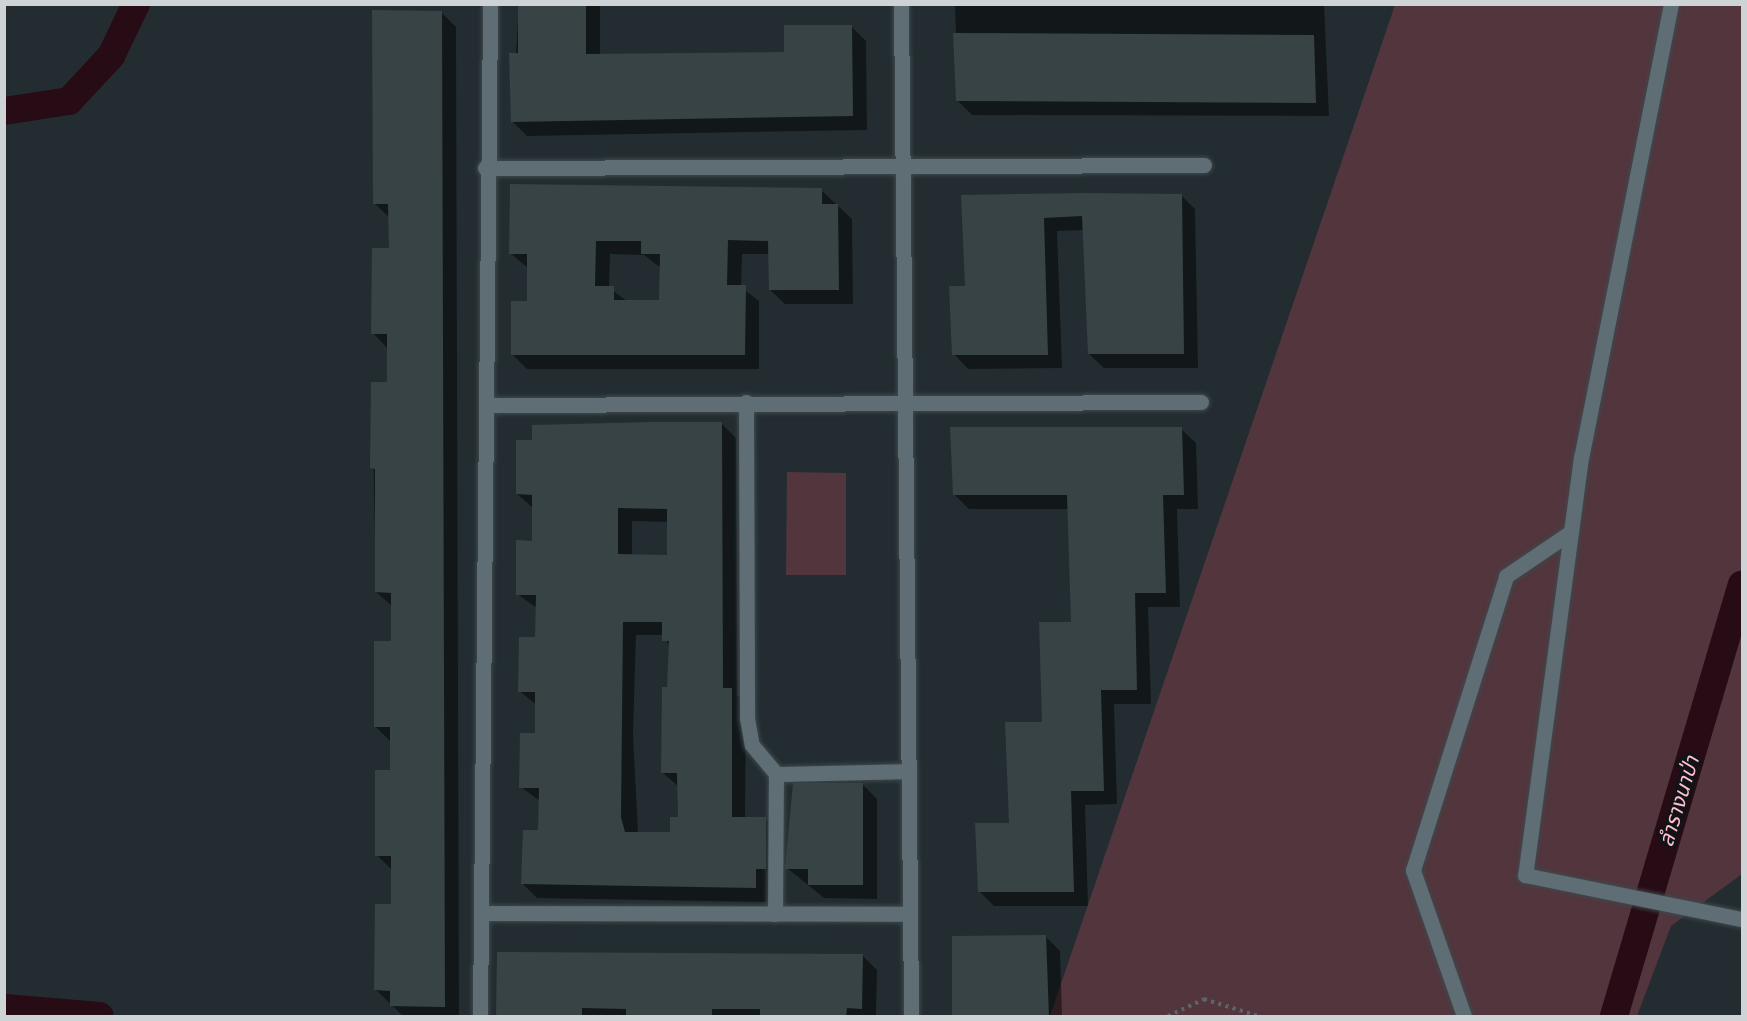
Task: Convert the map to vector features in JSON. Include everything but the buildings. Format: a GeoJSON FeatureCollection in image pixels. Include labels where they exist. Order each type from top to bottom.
{"type":"FeatureCollection","features":[{"type":"Feature","properties":{"kind":"street"},"geometry":{"type":"LineString","coordinates":[[480,1017],[483,914],[486,405],[485,168],[490,4]]}},
{"type":"Feature","properties":{"kind":"street"},"geometry":{"type":"LineString","coordinates":[[901,4],[904,165],[906,914],[911,1016]]}},
{"type":"Feature","properties":{"kind":"street"},"geometry":{"type":"LineString","coordinates":[[1671,4],[1571,532],[1525,875],[1743,919]]}},
{"type":"Feature","properties":{"kind":"street"},"geometry":{"type":"LineString","coordinates":[[485,168],[1204,165]]}},
{"type":"Feature","properties":{"kind":"street"},"geometry":{"type":"LineString","coordinates":[[486,405],[905,399],[1201,402]]}},
{"type":"Feature","properties":{"kind":"street"},"geometry":{"type":"LineString","coordinates":[[746,402],[747,718],[752,745],[776,774],[775,914]]}},
{"type":"Feature","properties":{"kind":"street"},"geometry":{"type":"LineString","coordinates":[[1464,1017],[1413,870],[1506,576],[1571,532]]}},
{"type":"Feature","properties":{"kind":"street"},"geometry":{"type":"LineString","coordinates":[[776,774],[905,771]]}},
{"type":"Feature","properties":{"kind":"street"},"geometry":{"type":"LineString","coordinates":[[483,914],[906,914]]}},
{"type":"Feature","properties":{"kind":"path"},"geometry":{"type":"LineString","coordinates":[[1168,1017],[1204,999],[1258,1017]]}},
{"type":"Feature","properties":{"kind":"shaded area"},"geometry":{"type":"Polygon","coordinates":[[[1395,5],[1742,5],[1742,874],[1671,926],[1637,1016],[1050,1016],[1395,5]]]}},
{"type":"Feature","properties":{"kind":"shaded area"},"geometry":{"type":"Polygon","coordinates":[[[787,472],[846,473],[846,575],[786,575],[787,472]]]}},
{"type":"Feature","properties":{"kind":"waterway"},"geometry":{"type":"LineString","coordinates":[[4,111],[69,101],[111,56],[136,4]]}},
{"type":"Feature","properties":{"kind":"waterway","name":"ลำรางนาป่า"},"geometry":{"type":"LineString","coordinates":[[1614,1016],[1742,585]]}},
{"type":"Feature","properties":{"kind":"waterway"},"geometry":{"type":"LineString","coordinates":[[4,1008],[100,1016]]}}]}
